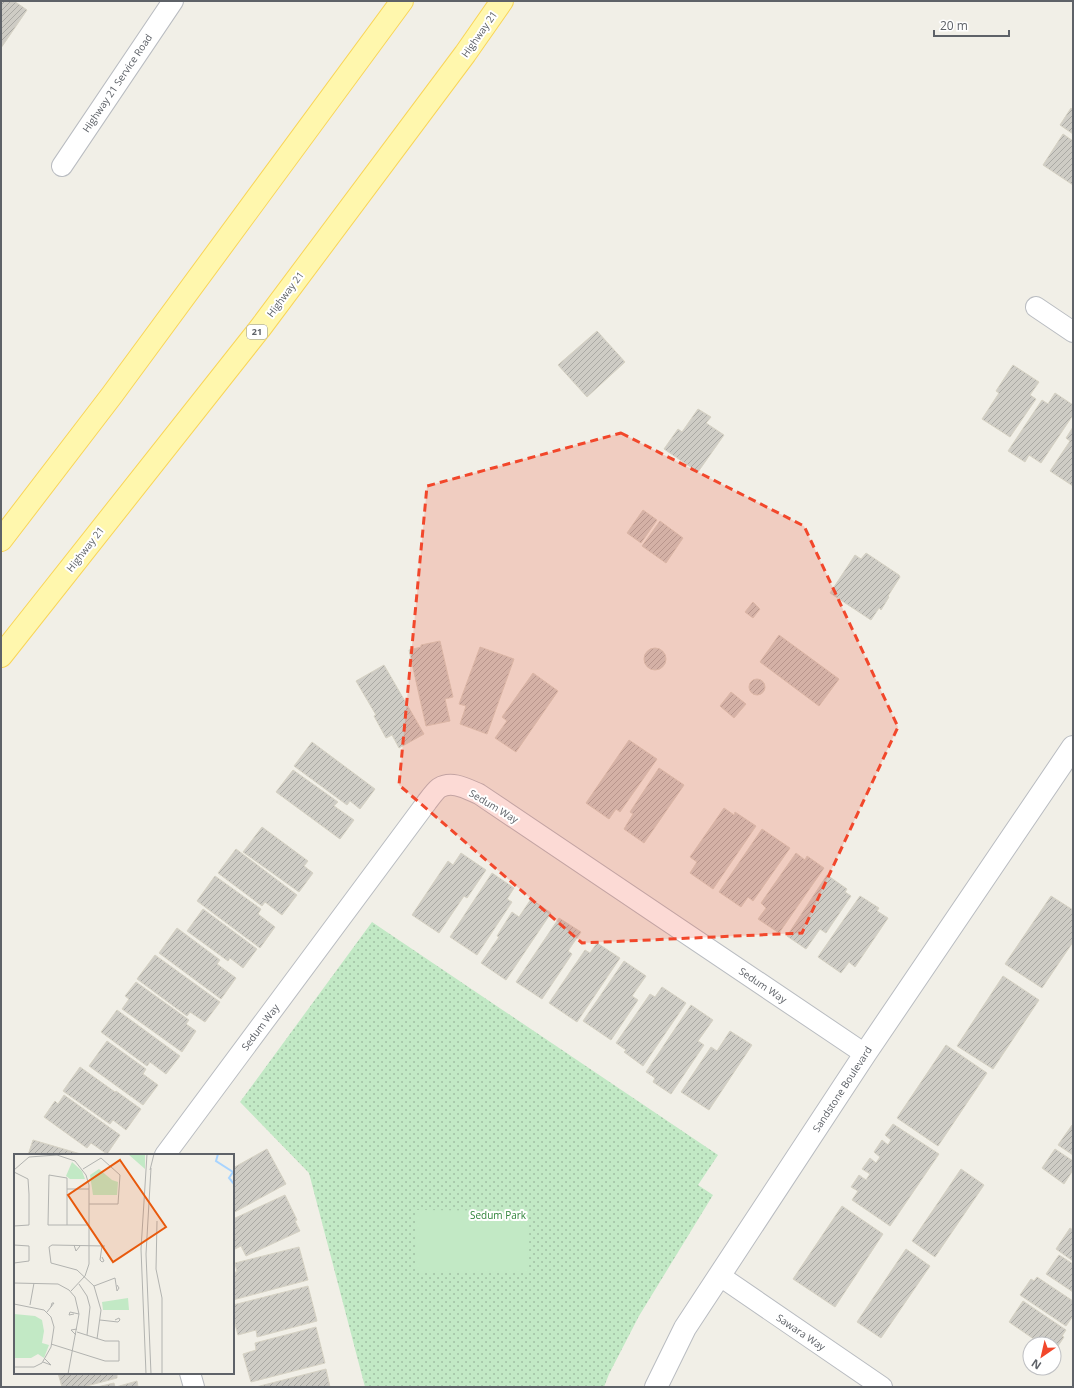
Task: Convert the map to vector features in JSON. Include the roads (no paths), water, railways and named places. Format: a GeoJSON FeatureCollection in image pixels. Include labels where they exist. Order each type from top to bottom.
{"type":"FeatureCollection","features":[{"type":"Feature","properties":{"kind":"main road"},"geometry":{"type":"LineString","coordinates":[[1,540],[121,383],[402,1]]}},
{"type":"Feature","properties":{"kind":"main road","name":"Highway 21"},"geometry":{"type":"LineString","coordinates":[[1,656],[261,326],[465,54],[502,1]]}},
{"type":"Feature","properties":{"kind":"street","name":"Highway 21 Service Road"},"geometry":{"type":"LineString","coordinates":[[62,166],[173,1]]}},
{"type":"Feature","properties":{"kind":"street"},"geometry":{"type":"LineString","coordinates":[[1036,307],[1073,332]]}},
{"type":"Feature","properties":{"kind":"street","name":"Sandstone Boulevard"},"geometry":{"type":"LineString","coordinates":[[656,1387],[685,1328],[865,1054],[1038,798],[1070,757]]}},
{"type":"Feature","properties":{"kind":"street","name":"Sedum Way"},"geometry":{"type":"LineString","coordinates":[[166,1154],[427,802],[439,788],[450,785],[464,788],[479,794],[865,1054]]}},
{"type":"Feature","properties":{"kind":"street","name":"Sawara Way"},"geometry":{"type":"LineString","coordinates":[[720,1276],[882,1387]]}},
{"type":"Feature","properties":{"kind":"street"},"geometry":{"type":"LineString","coordinates":[[190,1374],[194,1387]]}},
{"type":"Feature","properties":{"kind":"park label","name":"Sedum Park"},"geometry":{"type":"Point","coordinates":[498,1215]}}]}
